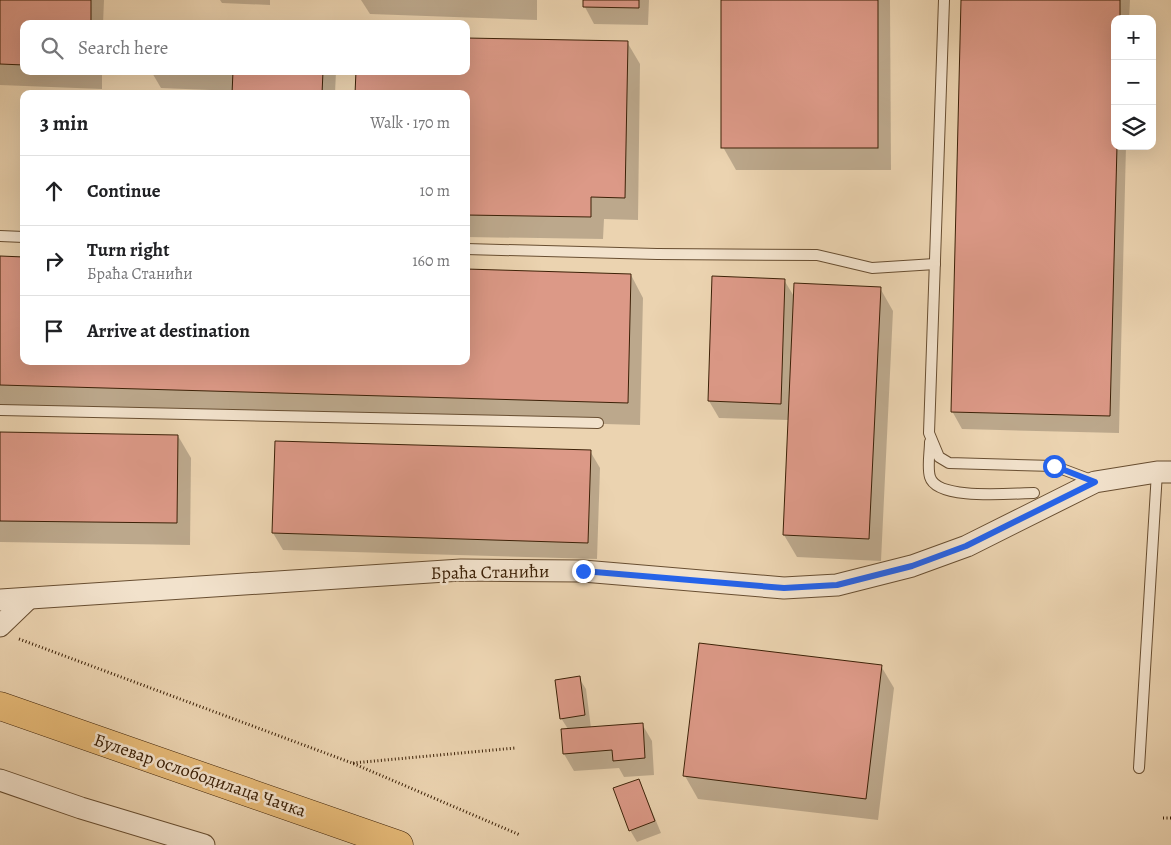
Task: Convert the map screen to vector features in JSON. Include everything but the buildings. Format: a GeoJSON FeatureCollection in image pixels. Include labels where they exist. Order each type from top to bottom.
{"type":"FeatureCollection","features":[{"type":"Feature","properties":{"kind":"main road","name":"Булевар ослободилаца Чачка"},"geometry":{"type":"LineString","coordinates":[[0,706],[399,845]]}},
{"type":"Feature","properties":{"kind":"street","name":"Браћа Станићи"},"geometry":{"type":"LineString","coordinates":[[0,600],[27,600],[461,570],[583,571],[784,588],[837,585],[912,566],[966,546],[1095,482],[1164,472]]}},
{"type":"Feature","properties":{"kind":"street"},"geometry":{"type":"LineString","coordinates":[[0,626],[27,600]]}},
{"type":"Feature","properties":{"kind":"street"},"geometry":{"type":"LineString","coordinates":[[0,780],[81,808],[204,845]]}},
{"type":"Feature","properties":{"kind":"lane"},"geometry":{"type":"LineString","coordinates":[[944,0],[929,433],[930,478],[938,487],[955,493],[1034,493]]}},
{"type":"Feature","properties":{"kind":"lane"},"geometry":{"type":"LineString","coordinates":[[0,236],[20,237]]}},
{"type":"Feature","properties":{"kind":"lane"},"geometry":{"type":"LineString","coordinates":[[470,248],[657,254],[817,255],[872,268],[935,264]]}},
{"type":"Feature","properties":{"kind":"lane"},"geometry":{"type":"LineString","coordinates":[[0,410],[598,423]]}},
{"type":"Feature","properties":{"kind":"lane"},"geometry":{"type":"LineString","coordinates":[[929,433],[939,457],[949,463],[1054,466],[1095,482]]}},
{"type":"Feature","properties":{"kind":"lane"},"geometry":{"type":"LineString","coordinates":[[1140,768],[1164,472]]}},
{"type":"Feature","properties":{"kind":"path"},"geometry":{"type":"LineString","coordinates":[[18,638],[352,763],[520,835]]}},
{"type":"Feature","properties":{"kind":"path"},"geometry":{"type":"LineString","coordinates":[[352,763],[515,748]]}},
{"type":"Feature","properties":{"kind":"path"},"geometry":{"type":"LineString","coordinates":[[1163,818],[1171,818]]}},
{"type":"Feature","properties":{"kind":"route"},"geometry":{"type":"LineString","coordinates":[[583,571],[784,588],[837,585],[912,566],[966,546],[1095,482],[1054,466]]}}]}
